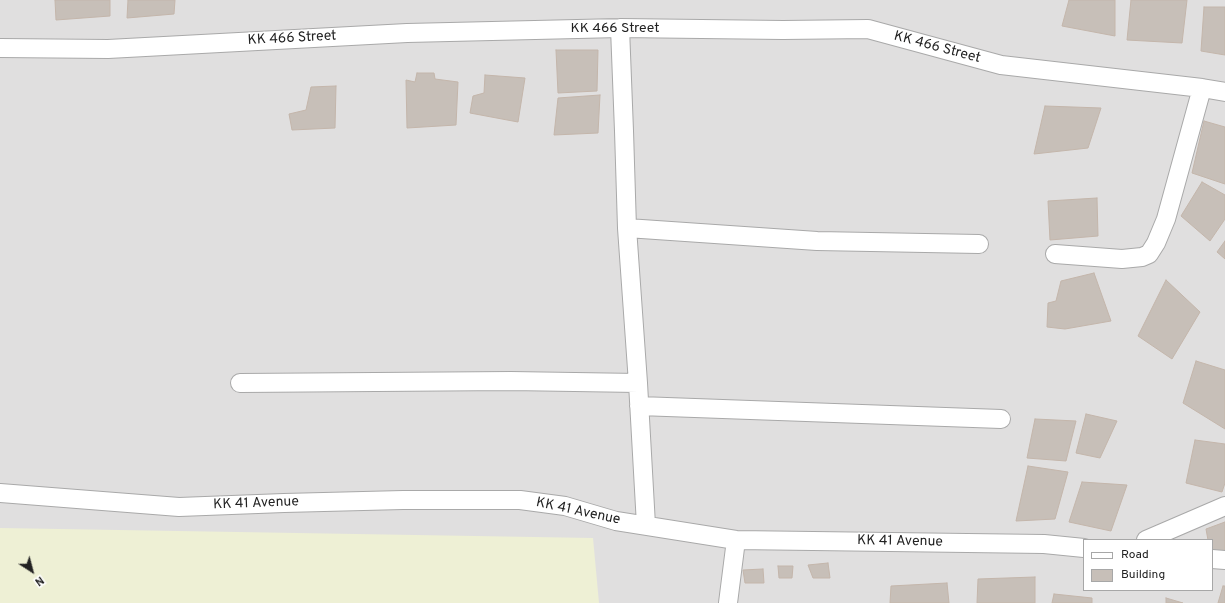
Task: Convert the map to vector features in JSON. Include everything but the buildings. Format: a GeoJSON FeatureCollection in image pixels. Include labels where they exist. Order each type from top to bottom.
{"type":"FeatureCollection","features":[{"type":"Feature","properties":{"kind":"street","name":"KK 466 Street"},"geometry":{"type":"LineString","coordinates":[[0,48],[108,49],[407,33],[620,28],[783,30],[868,29],[1001,65],[1202,88],[1225,92]]}},
{"type":"Feature","properties":{"kind":"street"},"geometry":{"type":"LineString","coordinates":[[620,28],[627,228],[646,525]]}},
{"type":"Feature","properties":{"kind":"street"},"geometry":{"type":"LineString","coordinates":[[1056,254],[1122,259],[1142,257],[1149,254],[1156,243],[1166,219],[1202,88]]}},
{"type":"Feature","properties":{"kind":"street"},"geometry":{"type":"LineString","coordinates":[[627,228],[817,241],[979,244]]}},
{"type":"Feature","properties":{"kind":"street"},"geometry":{"type":"LineString","coordinates":[[240,383],[511,381],[638,383]]}},
{"type":"Feature","properties":{"kind":"street"},"geometry":{"type":"LineString","coordinates":[[639,406],[1001,420]]}},
{"type":"Feature","properties":{"kind":"street","name":"KK 41 Avenue"},"geometry":{"type":"LineString","coordinates":[[0,493],[179,507],[387,500],[520,500],[564,506],[616,520],[736,540],[1044,544],[1083,548]]}},
{"type":"Feature","properties":{"kind":"street"},"geometry":{"type":"LineString","coordinates":[[1148,539],[1225,506]]}},
{"type":"Feature","properties":{"kind":"street"},"geometry":{"type":"LineString","coordinates":[[728,603],[736,540]]}},
{"type":"Feature","properties":{"kind":"street"},"geometry":{"type":"LineString","coordinates":[[1213,559],[1225,560]]}},
{"type":"Feature","properties":{"kind":"shaded area"},"geometry":{"type":"Polygon","coordinates":[[[0,0],[1225,0],[1225,603],[0,603],[0,0]]]}},
{"type":"Feature","properties":{"kind":"green space"},"geometry":{"type":"Polygon","coordinates":[[[0,528],[593,538],[599,603],[0,603],[0,528]]]}}]}
